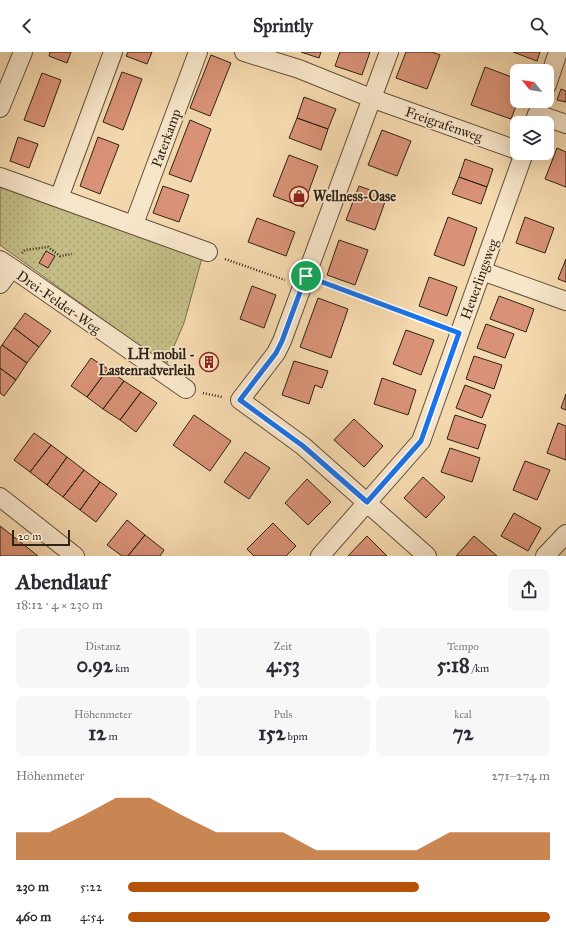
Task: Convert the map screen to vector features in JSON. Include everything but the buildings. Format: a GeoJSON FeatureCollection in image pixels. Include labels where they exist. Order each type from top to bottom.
{"type":"FeatureCollection","features":[{"type":"Feature","properties":{"kind":"street"},"geometry":{"type":"LineString","coordinates":[[0,108],[23,52]]}},
{"type":"Feature","properties":{"kind":"street"},"geometry":{"type":"LineString","coordinates":[[59,198],[113,52]]}},
{"type":"Feature","properties":{"kind":"street","name":"Paterkamp"},"geometry":{"type":"LineString","coordinates":[[134,224],[198,52]]}},
{"type":"Feature","properties":{"kind":"street","name":"Freigrafenweg"},"geometry":{"type":"LineString","coordinates":[[244,52],[299,69],[371,98],[510,148]]}},
{"type":"Feature","properties":{"kind":"street"},"geometry":{"type":"LineString","coordinates":[[389,52],[282,341],[276,353],[240,400],[303,446],[427,556]]}},
{"type":"Feature","properties":{"kind":"street"},"geometry":{"type":"LineString","coordinates":[[554,64],[558,52]]}},
{"type":"Feature","properties":{"kind":"street"},"geometry":{"type":"LineString","coordinates":[[538,113],[566,124]]}},
{"type":"Feature","properties":{"kind":"street","name":"Heuerlingsweg"},"geometry":{"type":"LineString","coordinates":[[320,556],[421,441],[522,160]]}},
{"type":"Feature","properties":{"kind":"street"},"geometry":{"type":"LineString","coordinates":[[0,177],[134,224],[208,252]]}},
{"type":"Feature","properties":{"kind":"street"},"geometry":{"type":"LineString","coordinates":[[0,284],[6,264]]}},
{"type":"Feature","properties":{"kind":"street","name":"Drei-Felder-Weg"},"geometry":{"type":"LineString","coordinates":[[6,264],[186,390]]}},
{"type":"Feature","properties":{"kind":"street"},"geometry":{"type":"LineString","coordinates":[[482,271],[566,301]]}},
{"type":"Feature","properties":{"kind":"street"},"geometry":{"type":"LineString","coordinates":[[0,497],[72,555]]}},
{"type":"Feature","properties":{"kind":"street"},"geometry":{"type":"LineString","coordinates":[[545,556],[566,534]]}},
{"type":"Feature","properties":{"kind":"path"},"geometry":{"type":"LineString","coordinates":[[6,264],[25,250],[48,247],[60,256],[72,254]]}},
{"type":"Feature","properties":{"kind":"path"},"geometry":{"type":"LineString","coordinates":[[208,252],[304,281],[459,333]]}},
{"type":"Feature","properties":{"kind":"path"},"geometry":{"type":"LineString","coordinates":[[186,390],[240,400]]}},
{"type":"Feature","properties":{"kind":"shaded area"},"geometry":{"type":"Polygon","coordinates":[[[0,185],[202,258],[184,323],[166,365],[0,245],[0,185]]]}},
{"type":"Feature","properties":{"kind":"place","name":"Wellness-Oase"},"geometry":{"type":"Point","coordinates":[299,196]}},
{"type":"Feature","properties":{"kind":"place","name":"LH mobil - Lastenradverleih"},"geometry":{"type":"Point","coordinates":[209,362]}},
{"type":"Feature","properties":{"kind":"route"},"geometry":{"type":"LineString","coordinates":[[306,276],[459,333],[421,441],[367,502],[303,446],[240,400],[276,353],[282,341],[306,276]]}}]}
